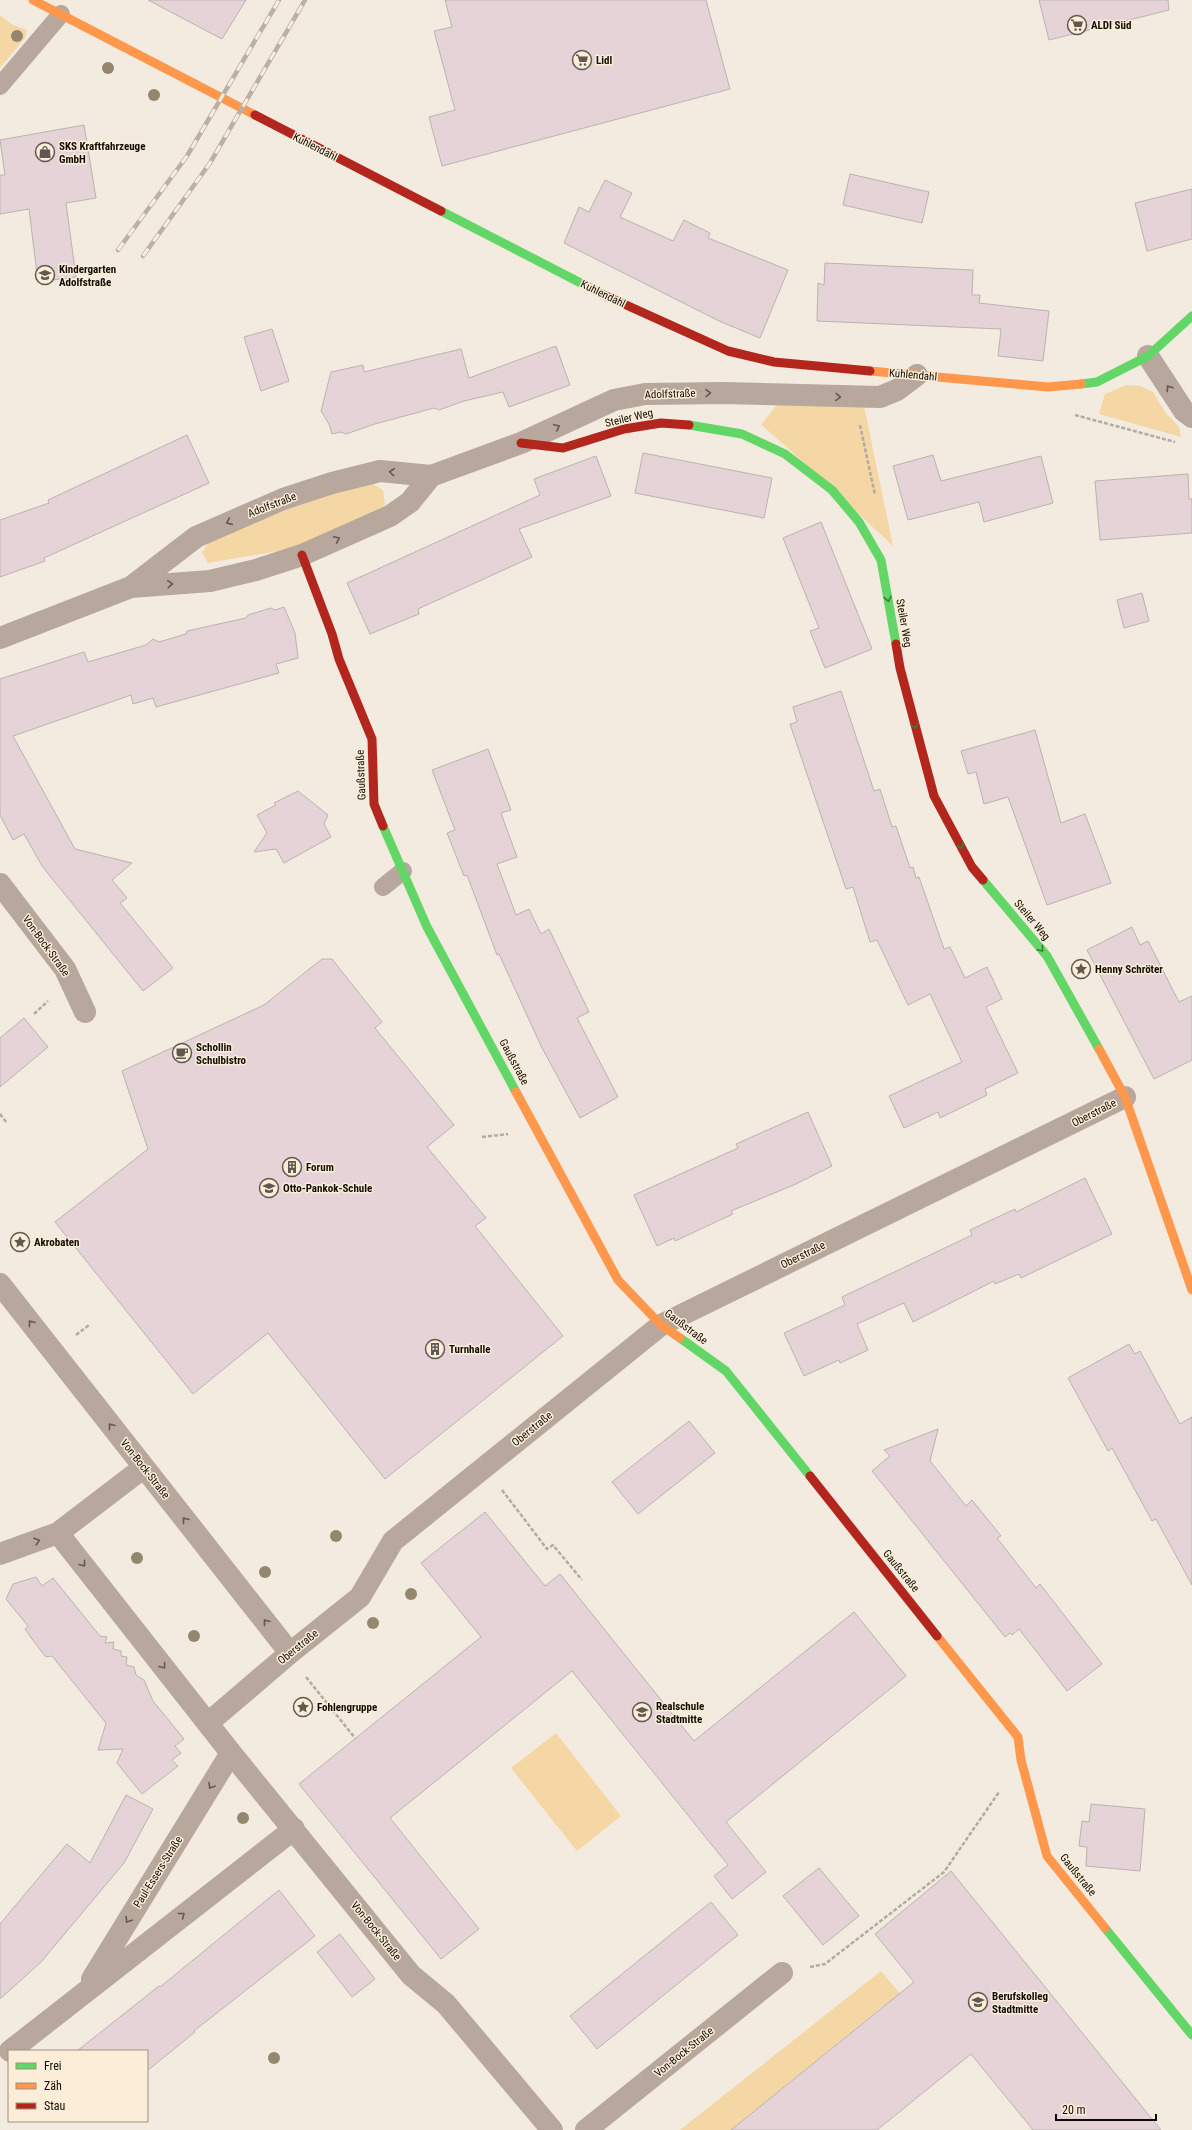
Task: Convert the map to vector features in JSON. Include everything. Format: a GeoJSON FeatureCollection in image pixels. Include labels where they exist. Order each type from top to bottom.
{"type":"FeatureCollection","features":[{"type":"Feature","properties":{"kind":"street","name":"Kuhlendahl"},"geometry":{"type":"LineString","coordinates":[[33,0],[295,137],[606,296],[684,333],[728,350],[774,362],[1048,387],[1097,382],[1148,356],[1192,316]]}},
{"type":"Feature","properties":{"kind":"street"},"geometry":{"type":"LineString","coordinates":[[1148,356],[1184,411],[1192,417]]}},
{"type":"Feature","properties":{"kind":"street","name":"Adolfstraße"},"geometry":{"type":"LineString","coordinates":[[0,638],[131,587],[196,537],[283,499],[332,483],[380,471],[431,476],[521,443],[614,400],[645,394],[724,393],[880,398],[897,390],[917,375]]}},
{"type":"Feature","properties":{"kind":"street","name":"Steiler Weg"},"geometry":{"type":"LineString","coordinates":[[521,443],[563,448],[624,429],[661,423],[699,426],[742,434],[785,454],[832,490],[859,522],[881,560],[900,668],[934,796],[972,867],[1047,956],[1125,1097],[1192,1290]]}},
{"type":"Feature","properties":{"kind":"street","name":"Adolfstraße"},"geometry":{"type":"LineString","coordinates":[[131,587],[210,581],[256,570],[302,555],[390,516],[410,502],[431,476]]}},
{"type":"Feature","properties":{"kind":"street","name":"Gaußstraße"},"geometry":{"type":"LineString","coordinates":[[302,555],[332,634],[338,659],[372,739],[374,804],[403,871],[427,926],[618,1280],[661,1325],[726,1371],[1018,1737],[1021,1760],[1047,1856],[1192,2035]]}},
{"type":"Feature","properties":{"kind":"street","name":"Von-Bock-Straße"},"geometry":{"type":"LineString","coordinates":[[0,884],[65,969],[84,1012]]}},
{"type":"Feature","properties":{"kind":"street","name":"Oberstraße"},"geometry":{"type":"LineString","coordinates":[[208,1723],[290,1653],[360,1597],[393,1541],[661,1325],[1125,1097]]}},
{"type":"Feature","properties":{"kind":"street","name":"Von-Bock-Straße"},"geometry":{"type":"LineString","coordinates":[[0,1284],[143,1468],[290,1653]]}},
{"type":"Feature","properties":{"kind":"street"},"geometry":{"type":"LineString","coordinates":[[0,1554],[58,1533],[143,1468]]}},
{"type":"Feature","properties":{"kind":"street"},"geometry":{"type":"LineString","coordinates":[[58,1533],[208,1723]]}},
{"type":"Feature","properties":{"kind":"street","name":"Von-Bock-Straße"},"geometry":{"type":"LineString","coordinates":[[208,1723],[411,1975],[446,2004],[552,2130]]}},
{"type":"Feature","properties":{"kind":"street","name":"Paul-Essers-Straße"},"geometry":{"type":"LineString","coordinates":[[85,1991],[231,1753]]}},
{"type":"Feature","properties":{"kind":"street","name":"Paul-Essers-Straße"},"geometry":{"type":"LineString","coordinates":[[10,2050],[294,1829]]}},
{"type":"Feature","properties":{"kind":"street","name":"Von-Bock-Straße"},"geometry":{"type":"LineString","coordinates":[[586,2130],[782,1973]]}},
{"type":"Feature","properties":{"kind":"street","name":"Paul-Essers-Straße"},"geometry":{"type":"LineString","coordinates":[[0,2059],[8,2052]]}},
{"type":"Feature","properties":{"kind":"lane"},"geometry":{"type":"LineString","coordinates":[[0,86],[61,14]]}},
{"type":"Feature","properties":{"kind":"lane"},"geometry":{"type":"LineString","coordinates":[[383,887],[403,871]]}},
{"type":"Feature","properties":{"kind":"path"},"geometry":{"type":"LineString","coordinates":[[1048,387],[1071,413],[1176,442]]}},
{"type":"Feature","properties":{"kind":"path"},"geometry":{"type":"LineString","coordinates":[[854,398],[877,503]]}},
{"type":"Feature","properties":{"kind":"path"},"geometry":{"type":"LineString","coordinates":[[34,1014],[39,1008]]}},
{"type":"Feature","properties":{"kind":"path"},"geometry":{"type":"LineString","coordinates":[[0,1114],[7,1123]]}},
{"type":"Feature","properties":{"kind":"path"},"geometry":{"type":"LineString","coordinates":[[482,1137],[495,1136]]}},
{"type":"Feature","properties":{"kind":"path"},"geometry":{"type":"LineString","coordinates":[[77,1335],[88,1325]]}},
{"type":"Feature","properties":{"kind":"path"},"geometry":{"type":"LineString","coordinates":[[484,1467],[547,1549],[553,1545],[582,1580]]}},
{"type":"Feature","properties":{"kind":"path"},"geometry":{"type":"LineString","coordinates":[[316,1688],[355,1738]]}},
{"type":"Feature","properties":{"kind":"path"},"geometry":{"type":"LineString","coordinates":[[782,1973],[825,1964],[944,1872],[1021,1760]]}},
{"type":"Feature","properties":{"kind":"shaded area"},"geometry":{"type":"Polygon","coordinates":[[[0,15],[11,24],[27,30],[25,38],[0,68],[0,15]]]}},
{"type":"Feature","properties":{"kind":"shaded area"},"geometry":{"type":"Polygon","coordinates":[[[1126,385],[1140,386],[1153,392],[1165,412],[1179,427],[1181,437],[1099,414],[1105,394],[1126,385]]]}},
{"type":"Feature","properties":{"kind":"shaded area"},"geometry":{"type":"Polygon","coordinates":[[[779,402],[864,406],[893,546],[788,448],[761,425],[779,402]]]}},
{"type":"Feature","properties":{"kind":"shaded area"},"geometry":{"type":"Polygon","coordinates":[[[370,482],[383,490],[385,505],[373,517],[296,548],[208,563],[202,553],[208,543],[275,511],[370,482]]]}},
{"type":"Feature","properties":{"kind":"shaded area"},"geometry":{"type":"Polygon","coordinates":[[[556,1733],[621,1816],[577,1851],[511,1768],[556,1733]]]}},
{"type":"Feature","properties":{"kind":"shaded area"},"geometry":{"type":"Polygon","coordinates":[[[881,1971],[904,1998],[883,2006],[731,2130],[680,2130],[881,1971]]]}},
{"type":"Feature","properties":{"kind":"building"},"geometry":{"type":"Polygon","coordinates":[[[148,0],[246,0],[222,39],[148,0]]]}},
{"type":"Feature","properties":{"kind":"building","name":"Lidl"},"geometry":{"type":"Polygon","coordinates":[[[445,0],[706,0],[730,89],[442,166],[429,117],[455,110],[434,31],[452,27],[445,0]]]}},
{"type":"Feature","properties":{"kind":"building","name":"ALDI Süd"},"geometry":{"type":"Polygon","coordinates":[[[1039,0],[1168,0],[1169,10],[1049,40],[1039,0]]]}},
{"type":"Feature","properties":{"kind":"building"},"geometry":{"type":"Polygon","coordinates":[[[84,125],[96,198],[66,203],[76,277],[38,282],[29,209],[0,214],[0,175],[5,175],[0,140],[84,125]]]}},
{"type":"Feature","properties":{"kind":"building"},"geometry":{"type":"Polygon","coordinates":[[[850,174],[929,192],[922,223],[843,205],[850,174]]]}},
{"type":"Feature","properties":{"kind":"building"},"geometry":{"type":"Polygon","coordinates":[[[605,180],[632,193],[620,217],[673,241],[684,220],[710,233],[708,238],[788,270],[760,338],[719,321],[564,243],[579,207],[589,212],[605,180]]]}},
{"type":"Feature","properties":{"kind":"building"},"geometry":{"type":"Polygon","coordinates":[[[1192,189],[1192,239],[1147,251],[1135,203],[1192,189]]]}},
{"type":"Feature","properties":{"kind":"building"},"geometry":{"type":"Polygon","coordinates":[[[825,263],[973,270],[972,295],[980,295],[979,303],[1049,311],[1043,361],[998,356],[1001,329],[817,321],[818,283],[824,285],[825,263]]]}},
{"type":"Feature","properties":{"kind":"building"},"geometry":{"type":"Polygon","coordinates":[[[272,329],[289,381],[261,391],[244,337],[272,329]]]}},
{"type":"Feature","properties":{"kind":"building"},"geometry":{"type":"Polygon","coordinates":[[[556,346],[570,385],[509,407],[503,392],[464,401],[439,410],[434,408],[375,424],[346,434],[341,432],[332,434],[329,424],[321,411],[331,372],[363,365],[364,372],[461,349],[469,378],[556,346]]]}},
{"type":"Feature","properties":{"kind":"building"},"geometry":{"type":"Polygon","coordinates":[[[187,435],[209,483],[44,558],[45,561],[0,577],[0,520],[49,503],[48,500],[187,435]]]}},
{"type":"Feature","properties":{"kind":"building"},"geometry":{"type":"Polygon","coordinates":[[[643,453],[772,478],[764,518],[635,493],[643,453]]]}},
{"type":"Feature","properties":{"kind":"building"},"geometry":{"type":"Polygon","coordinates":[[[933,455],[941,481],[1041,456],[1053,503],[984,522],[979,502],[908,520],[893,466],[933,455]]]}},
{"type":"Feature","properties":{"kind":"building"},"geometry":{"type":"Polygon","coordinates":[[[596,456],[611,496],[519,529],[532,557],[418,609],[419,614],[370,634],[347,583],[540,495],[534,479],[596,456]]]}},
{"type":"Feature","properties":{"kind":"building"},"geometry":{"type":"Polygon","coordinates":[[[1188,474],[1189,499],[1192,499],[1192,533],[1100,540],[1095,481],[1188,474]]]}},
{"type":"Feature","properties":{"kind":"building"},"geometry":{"type":"Polygon","coordinates":[[[821,522],[872,649],[825,668],[810,631],[819,628],[783,538],[821,522]]]}},
{"type":"Feature","properties":{"kind":"building"},"geometry":{"type":"Polygon","coordinates":[[[1142,593],[1149,621],[1124,628],[1117,600],[1142,593]]]}},
{"type":"Feature","properties":{"kind":"building"},"geometry":{"type":"Polygon","coordinates":[[[284,607],[295,633],[298,658],[276,664],[279,673],[156,707],[153,698],[133,704],[131,695],[13,736],[75,849],[132,863],[112,880],[127,898],[120,903],[173,968],[143,991],[42,866],[24,834],[13,840],[0,815],[0,679],[84,652],[88,662],[146,645],[153,639],[159,642],[186,634],[187,631],[246,618],[248,615],[271,608],[275,610],[284,607]]]}},
{"type":"Feature","properties":{"kind":"building"},"geometry":{"type":"Polygon","coordinates":[[[841,691],[874,791],[880,789],[892,827],[896,826],[910,868],[913,867],[916,878],[919,877],[944,949],[950,947],[965,978],[987,967],[1002,999],[986,1007],[1018,1073],[985,1089],[987,1095],[940,1118],[938,1112],[904,1128],[889,1096],[962,1062],[930,994],[908,1005],[877,940],[870,942],[853,887],[846,889],[790,724],[797,722],[793,707],[841,691]]]}},
{"type":"Feature","properties":{"kind":"building"},"geometry":{"type":"Polygon","coordinates":[[[1035,730],[1061,823],[1085,814],[1111,883],[1047,905],[1008,797],[984,804],[976,772],[968,774],[961,751],[1035,730]]]}},
{"type":"Feature","properties":{"kind":"building"},"geometry":{"type":"Polygon","coordinates":[[[488,749],[511,810],[501,813],[517,857],[497,864],[516,915],[529,909],[541,934],[549,929],[589,1012],[577,1018],[618,1097],[580,1118],[541,1046],[499,954],[497,955],[467,875],[464,876],[447,833],[455,830],[432,770],[488,749]]]}},
{"type":"Feature","properties":{"kind":"building"},"geometry":{"type":"Polygon","coordinates":[[[298,791],[328,815],[324,824],[331,837],[284,863],[276,849],[254,852],[267,833],[257,815],[276,805],[274,803],[298,791]]]}},
{"type":"Feature","properties":{"kind":"building"},"geometry":{"type":"Polygon","coordinates":[[[1132,927],[1140,945],[1148,941],[1179,1002],[1192,996],[1192,1060],[1154,1079],[1087,950],[1132,927]]]}},
{"type":"Feature","properties":{"kind":"building"},"geometry":{"type":"Polygon","coordinates":[[[322,959],[332,959],[382,1022],[375,1028],[454,1125],[427,1147],[486,1218],[475,1226],[563,1336],[385,1479],[268,1333],[193,1394],[55,1222],[148,1149],[122,1071],[264,1005],[322,959]]]}},
{"type":"Feature","properties":{"kind":"building"},"geometry":{"type":"Polygon","coordinates":[[[24,1018],[48,1047],[0,1087],[0,1038],[24,1018]]]}},
{"type":"Feature","properties":{"kind":"building"},"geometry":{"type":"Polygon","coordinates":[[[808,1112],[832,1166],[796,1184],[731,1211],[733,1214],[675,1241],[674,1238],[657,1246],[634,1195],[738,1148],[736,1144],[808,1112]]]}},
{"type":"Feature","properties":{"kind":"building"},"geometry":{"type":"Polygon","coordinates":[[[1085,1178],[1112,1234],[1021,1278],[1019,1274],[995,1284],[994,1281],[913,1322],[904,1303],[857,1324],[868,1350],[840,1363],[839,1360],[804,1376],[784,1333],[845,1305],[842,1297],[972,1235],[970,1230],[1015,1209],[1016,1212],[1085,1178]]]}},
{"type":"Feature","properties":{"kind":"building"},"geometry":{"type":"Polygon","coordinates":[[[1129,1344],[1135,1354],[1140,1351],[1180,1424],[1192,1417],[1192,1585],[1156,1519],[1152,1521],[1112,1448],[1108,1451],[1068,1378],[1129,1344]]]}},
{"type":"Feature","properties":{"kind":"building"},"geometry":{"type":"Polygon","coordinates":[[[689,1421],[715,1453],[638,1514],[612,1482],[689,1421]]]}},
{"type":"Feature","properties":{"kind":"building"},"geometry":{"type":"Polygon","coordinates":[[[938,1429],[930,1461],[966,1506],[972,1500],[1001,1536],[997,1538],[1036,1588],[1040,1584],[1102,1664],[1067,1691],[1019,1629],[1012,1635],[1010,1633],[1005,1637],[872,1471],[890,1456],[884,1450],[938,1429]]]}},
{"type":"Feature","properties":{"kind":"building"},"geometry":{"type":"Polygon","coordinates":[[[485,1512],[545,1586],[560,1574],[694,1741],[854,1612],[906,1676],[726,1822],[766,1872],[732,1899],[714,1876],[728,1865],[572,1671],[390,1818],[479,1929],[441,1959],[299,1784],[481,1637],[421,1563],[485,1512]]]}},
{"type":"Feature","properties":{"kind":"building"},"geometry":{"type":"Polygon","coordinates":[[[36,1577],[42,1586],[53,1578],[100,1636],[107,1637],[105,1643],[114,1642],[113,1649],[121,1651],[121,1656],[127,1657],[126,1665],[134,1667],[136,1675],[144,1680],[153,1701],[184,1739],[175,1746],[181,1753],[172,1760],[178,1766],[142,1794],[117,1763],[123,1749],[98,1750],[106,1723],[52,1656],[46,1657],[25,1629],[28,1626],[6,1599],[13,1584],[36,1577]]]}},
{"type":"Feature","properties":{"kind":"building"},"geometry":{"type":"Polygon","coordinates":[[[126,1795],[153,1809],[124,1863],[41,1962],[0,1999],[0,1924],[67,1844],[90,1863],[126,1795]]]}},
{"type":"Feature","properties":{"kind":"building"},"geometry":{"type":"Polygon","coordinates":[[[1091,1804],[1145,1809],[1140,1871],[1086,1866],[1087,1847],[1079,1846],[1082,1821],[1089,1822],[1091,1804]]]}},
{"type":"Feature","properties":{"kind":"building"},"geometry":{"type":"Polygon","coordinates":[[[819,1868],[859,1916],[823,1945],[783,1896],[819,1868]]]}},
{"type":"Feature","properties":{"kind":"building","name":"Berufskolleg Stadtmitte"},"geometry":{"type":"Polygon","coordinates":[[[951,1871],[1161,2130],[1033,2130],[971,2054],[877,2130],[731,2130],[914,1982],[875,1934],[951,1871]]]}},
{"type":"Feature","properties":{"kind":"building"},"geometry":{"type":"Polygon","coordinates":[[[279,1890],[315,1936],[194,2031],[195,2032],[148,2070],[148,2050],[78,2050],[159,1986],[160,1987],[279,1890]]]}},
{"type":"Feature","properties":{"kind":"building"},"geometry":{"type":"Polygon","coordinates":[[[711,1902],[738,1935],[597,2049],[570,2016],[711,1902]]]}},
{"type":"Feature","properties":{"kind":"building"},"geometry":{"type":"Polygon","coordinates":[[[340,1934],[375,1979],[352,1997],[317,1952],[340,1934]]]}},
{"type":"Feature","properties":{"kind":"railway"},"geometry":{"type":"LineString","coordinates":[[118,250],[187,156],[279,0]]}},
{"type":"Feature","properties":{"kind":"railway"},"geometry":{"type":"LineString","coordinates":[[143,256],[210,163],[305,0]]}},
{"type":"Feature","properties":{"kind":"traffic: fast"},"geometry":{"type":"LineString","coordinates":[[441,211],[604,295]]}},
{"type":"Feature","properties":{"kind":"traffic: fast"},"geometry":{"type":"LineString","coordinates":[[1081,384],[1097,382],[1148,356],[1192,316]]}},
{"type":"Feature","properties":{"kind":"traffic: fast"},"geometry":{"type":"LineString","coordinates":[[689,425],[742,434],[785,454],[832,490],[859,522],[881,560],[896,644]]}},
{"type":"Feature","properties":{"kind":"traffic: fast"},"geometry":{"type":"LineString","coordinates":[[383,826],[427,927],[516,1092]]}},
{"type":"Feature","properties":{"kind":"traffic: fast"},"geometry":{"type":"LineString","coordinates":[[983,880],[1047,956],[1099,1049]]}},
{"type":"Feature","properties":{"kind":"traffic: fast"},"geometry":{"type":"LineString","coordinates":[[680,1338],[726,1371],[810,1476]]}},
{"type":"Feature","properties":{"kind":"traffic: fast"},"geometry":{"type":"LineString","coordinates":[[1105,1928],[1192,2035]]}},
{"type":"Feature","properties":{"kind":"traffic: slow"},"geometry":{"type":"LineString","coordinates":[[33,0],[255,115]]}},
{"type":"Feature","properties":{"kind":"traffic: slow"},"geometry":{"type":"LineString","coordinates":[[870,371],[1048,387],[1081,384]]}},
{"type":"Feature","properties":{"kind":"traffic: slow"},"geometry":{"type":"LineString","coordinates":[[1099,1049],[1125,1097],[1192,1290]]}},
{"type":"Feature","properties":{"kind":"traffic: slow"},"geometry":{"type":"LineString","coordinates":[[516,1092],[618,1280],[661,1325],[680,1338]]}},
{"type":"Feature","properties":{"kind":"traffic: slow"},"geometry":{"type":"LineString","coordinates":[[937,1636],[1018,1737],[1021,1760],[1047,1856],[1105,1928]]}},
{"type":"Feature","properties":{"kind":"traffic: jam"},"geometry":{"type":"LineString","coordinates":[[255,115],[441,211]]}},
{"type":"Feature","properties":{"kind":"traffic: jam"},"geometry":{"type":"LineString","coordinates":[[604,295],[728,351],[774,362],[870,371]]}},
{"type":"Feature","properties":{"kind":"traffic: jam"},"geometry":{"type":"LineString","coordinates":[[521,443],[563,448],[624,429],[661,423],[689,425]]}},
{"type":"Feature","properties":{"kind":"traffic: jam"},"geometry":{"type":"LineString","coordinates":[[302,555],[332,634],[339,659],[372,739],[374,804],[383,826]]}},
{"type":"Feature","properties":{"kind":"traffic: jam"},"geometry":{"type":"LineString","coordinates":[[896,644],[900,668],[934,796],[972,867],[983,880]]}},
{"type":"Feature","properties":{"kind":"traffic: jam"},"geometry":{"type":"LineString","coordinates":[[810,1476],[937,1636]]}},
{"type":"Feature","properties":{"kind":"place","name":"ALDI Süd"},"geometry":{"type":"Point","coordinates":[1077,25]}},
{"type":"Feature","properties":{"kind":"place","name":"Lidl"},"geometry":{"type":"Point","coordinates":[582,60]}},
{"type":"Feature","properties":{"kind":"place","name":"SKS Kraftfahrzeuge GmbH"},"geometry":{"type":"Point","coordinates":[45,152]}},
{"type":"Feature","properties":{"kind":"place","name":"Kindergarten Adolfstraße"},"geometry":{"type":"Point","coordinates":[45,275]}},
{"type":"Feature","properties":{"kind":"place","name":"Henny Schröter"},"geometry":{"type":"Point","coordinates":[1081,969]}},
{"type":"Feature","properties":{"kind":"place","name":"Schollin Schulbistro"},"geometry":{"type":"Point","coordinates":[182,1053]}},
{"type":"Feature","properties":{"kind":"place","name":"Forum"},"geometry":{"type":"Point","coordinates":[292,1167]}},
{"type":"Feature","properties":{"kind":"place","name":"Otto-Pankok-Schule"},"geometry":{"type":"Point","coordinates":[269,1188]}},
{"type":"Feature","properties":{"kind":"place","name":"Akrobaten"},"geometry":{"type":"Point","coordinates":[20,1242]}},
{"type":"Feature","properties":{"kind":"place","name":"Turnhalle"},"geometry":{"type":"Point","coordinates":[435,1349]}},
{"type":"Feature","properties":{"kind":"place","name":"Fohlengruppe"},"geometry":{"type":"Point","coordinates":[303,1707]}},
{"type":"Feature","properties":{"kind":"place","name":"Realschule Stadtmitte"},"geometry":{"type":"Point","coordinates":[642,1712]}},
{"type":"Feature","properties":{"kind":"place","name":"Berufskolleg Stadtmitte"},"geometry":{"type":"Point","coordinates":[978,2002]}}]}
